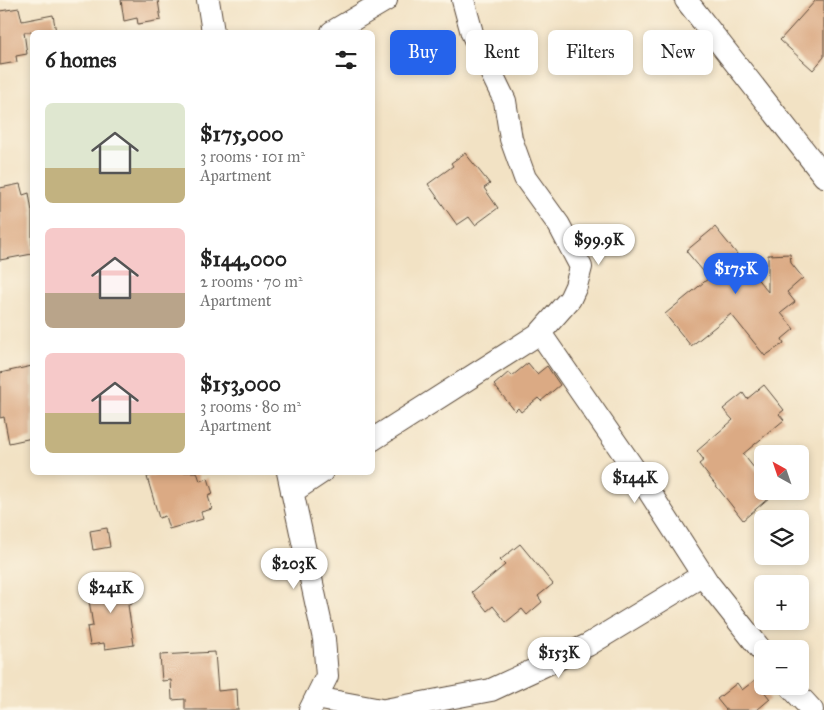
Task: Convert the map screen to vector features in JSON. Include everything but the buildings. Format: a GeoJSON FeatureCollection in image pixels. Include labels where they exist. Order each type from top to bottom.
{"type":"FeatureCollection","features":[{"type":"Feature","properties":{"kind":"street"},"geometry":{"type":"LineString","coordinates":[[208,0],[213,30]]}},
{"type":"Feature","properties":{"kind":"street"},"geometry":{"type":"LineString","coordinates":[[335,30],[386,0]]}},
{"type":"Feature","properties":{"kind":"street"},"geometry":{"type":"LineString","coordinates":[[375,438],[540,333],[570,299],[581,267],[559,225],[525,178],[511,139],[505,101],[472,33],[463,0]]}},
{"type":"Feature","properties":{"kind":"street"},"geometry":{"type":"LineString","coordinates":[[686,0],[824,176]]}},
{"type":"Feature","properties":{"kind":"street"},"geometry":{"type":"LineString","coordinates":[[540,333],[643,482],[703,575],[754,641]]}},
{"type":"Feature","properties":{"kind":"street"},"geometry":{"type":"LineString","coordinates":[[312,475],[290,482],[324,639],[327,676],[313,704],[381,710]]}},
{"type":"Feature","properties":{"kind":"street"},"geometry":{"type":"LineString","coordinates":[[385,710],[491,690],[588,645],[703,575]]}},
{"type":"Feature","properties":{"kind":"street"},"geometry":{"type":"LineString","coordinates":[[798,695],[812,710]]}}]}
